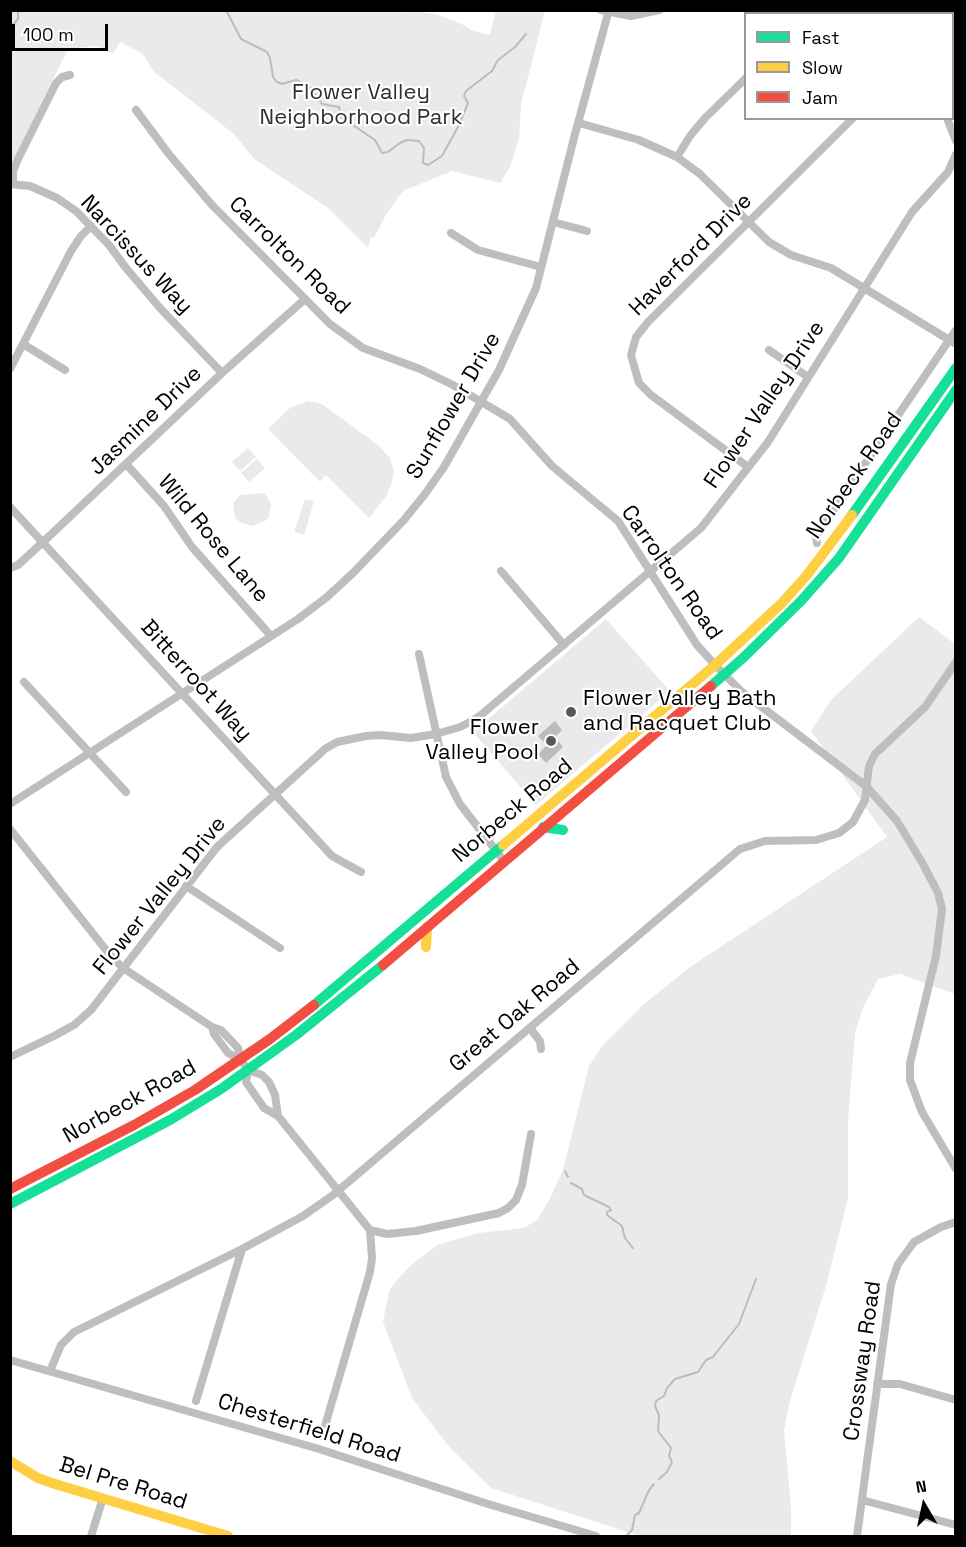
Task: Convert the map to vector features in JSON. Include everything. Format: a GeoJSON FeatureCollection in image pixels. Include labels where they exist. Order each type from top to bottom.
{"type":"FeatureCollection","features":[{"type":"Feature","properties":{"kind":"main road","name":"Norbeck Road"},"geometry":{"type":"LineString","coordinates":[[10,1189],[134,1125],[241,1060],[332,991],[714,665],[782,603],[807,575],[956,368]]}},
{"type":"Feature","properties":{"kind":"main road","name":"Norbeck Road"},"geometry":{"type":"LineString","coordinates":[[10,1203],[170,1120],[248,1070],[296,1035],[354,990],[724,674],[801,601],[838,558],[956,390]]}},
{"type":"Feature","properties":{"kind":"main road"},"geometry":{"type":"LineString","coordinates":[[877,504],[879,518]]}},
{"type":"Feature","properties":{"kind":"main road"},"geometry":{"type":"LineString","coordinates":[[543,827],[563,830]]}},
{"type":"Feature","properties":{"kind":"main road"},"geometry":{"type":"LineString","coordinates":[[426,947],[427,927]]}},
{"type":"Feature","properties":{"kind":"main road","name":"Bel Pre Road"},"geometry":{"type":"LineString","coordinates":[[10,1461],[38,1478],[228,1536]]}},
{"type":"Feature","properties":{"kind":"street"},"geometry":{"type":"LineString","coordinates":[[606,11],[631,16],[659,10]]}},
{"type":"Feature","properties":{"kind":"street","name":"Sunflower Drive"},"geometry":{"type":"LineString","coordinates":[[10,804],[182,695],[298,619],[327,597],[404,520],[444,467],[499,370],[536,288],[606,11]]}},
{"type":"Feature","properties":{"kind":"street"},"geometry":{"type":"LineString","coordinates":[[12,184],[13,171],[18,159],[56,83],[62,77],[70,75]]}},
{"type":"Feature","properties":{"kind":"street"},"geometry":{"type":"LineString","coordinates":[[677,157],[705,118],[744,80]]}},
{"type":"Feature","properties":{"kind":"street","name":"Carrolton Road"},"geometry":{"type":"LineString","coordinates":[[136,110],[168,153],[212,205],[330,324],[363,348],[420,369],[453,385],[510,419],[552,466],[618,521],[649,573],[697,645],[714,665],[742,692],[866,786],[897,821],[938,893],[942,909],[936,956],[910,1063],[910,1080],[922,1112],[956,1169]]}},
{"type":"Feature","properties":{"kind":"street","name":"Haverford Drive"},"geometry":{"type":"LineString","coordinates":[[748,467],[639,383],[634,373],[631,355],[636,337],[648,322],[852,120]]}},
{"type":"Feature","properties":{"kind":"street"},"geometry":{"type":"LineString","coordinates":[[948,120],[956,141]]}},
{"type":"Feature","properties":{"kind":"street"},"geometry":{"type":"LineString","coordinates":[[579,123],[639,140],[677,157],[700,174],[769,242],[780,249],[831,268],[952,342]]}},
{"type":"Feature","properties":{"kind":"street","name":"Flower Valley Drive"},"geometry":{"type":"LineString","coordinates":[[10,1057],[74,1025],[91,1010],[217,847],[312,759],[338,742],[366,736],[411,738],[436,734],[460,727],[481,715],[701,528],[773,433],[912,212],[948,172],[956,154]]}},
{"type":"Feature","properties":{"kind":"street","name":"Narcissus Way"},"geometry":{"type":"LineString","coordinates":[[12,184],[30,186],[57,198],[76,211],[109,245],[160,308],[222,373]]}},
{"type":"Feature","properties":{"kind":"street"},"geometry":{"type":"LineString","coordinates":[[553,222],[587,231]]}},
{"type":"Feature","properties":{"kind":"street"},"geometry":{"type":"LineString","coordinates":[[10,369],[71,251],[91,226]]}},
{"type":"Feature","properties":{"kind":"street"},"geometry":{"type":"LineString","coordinates":[[451,233],[478,250],[541,267]]}},
{"type":"Feature","properties":{"kind":"street","name":"Jasmine Drive"},"geometry":{"type":"LineString","coordinates":[[10,568],[18,565],[127,465],[222,373],[305,299]]}},
{"type":"Feature","properties":{"kind":"street","name":"Norbeck Road"},"geometry":{"type":"LineString","coordinates":[[817,543],[816,537],[820,530],[952,342],[956,330]]}},
{"type":"Feature","properties":{"kind":"street"},"geometry":{"type":"LineString","coordinates":[[23,344],[64,370]]}},
{"type":"Feature","properties":{"kind":"street"},"geometry":{"type":"LineString","coordinates":[[769,350],[808,377]]}},
{"type":"Feature","properties":{"kind":"street","name":"Wild Rose Lane"},"geometry":{"type":"LineString","coordinates":[[127,465],[164,506],[192,547],[271,636]]}},
{"type":"Feature","properties":{"kind":"street","name":"Bitterroot Way"},"geometry":{"type":"LineString","coordinates":[[10,507],[332,856],[361,872]]}},
{"type":"Feature","properties":{"kind":"street"},"geometry":{"type":"LineString","coordinates":[[501,571],[564,645]]}},
{"type":"Feature","properties":{"kind":"street"},"geometry":{"type":"LineString","coordinates":[[418,654],[446,777],[460,804],[504,861]]}},
{"type":"Feature","properties":{"kind":"street","name":"Great Oak Road"},"geometry":{"type":"LineString","coordinates":[[50,1371],[61,1345],[74,1332],[242,1249],[303,1216],[530,1028],[740,849],[765,841],[816,840],[839,833],[853,822],[865,800],[869,766],[875,754],[925,707],[956,662]]}},
{"type":"Feature","properties":{"kind":"street"},"geometry":{"type":"LineString","coordinates":[[24,682],[126,792]]}},
{"type":"Feature","properties":{"kind":"street"},"geometry":{"type":"LineString","coordinates":[[10,829],[110,955],[123,968],[212,1027],[221,1030],[238,1048],[241,1060],[248,1070],[262,1075],[269,1082],[275,1095],[278,1116]]}},
{"type":"Feature","properties":{"kind":"street"},"geometry":{"type":"LineString","coordinates":[[186,886],[280,948]]}},
{"type":"Feature","properties":{"kind":"street"},"geometry":{"type":"LineString","coordinates":[[530,1028],[540,1041],[541,1049]]}},
{"type":"Feature","properties":{"kind":"street"},"geometry":{"type":"LineString","coordinates":[[248,1070],[246,1082],[264,1108],[278,1116],[370,1230],[372,1258],[370,1272],[322,1436]]}},
{"type":"Feature","properties":{"kind":"street"},"geometry":{"type":"LineString","coordinates":[[370,1230],[387,1234],[416,1231],[499,1213],[508,1208],[516,1200],[522,1185],[531,1134]]}},
{"type":"Feature","properties":{"kind":"street","name":"Crossway Road"},"geometry":{"type":"LineString","coordinates":[[857,1536],[891,1284],[898,1264],[914,1242],[941,1227],[956,1222]]}},
{"type":"Feature","properties":{"kind":"street"},"geometry":{"type":"LineString","coordinates":[[196,1401],[242,1249]]}},
{"type":"Feature","properties":{"kind":"street","name":"Chesterfield Road"},"geometry":{"type":"LineString","coordinates":[[10,1360],[319,1449],[488,1504],[596,1536]]}},
{"type":"Feature","properties":{"kind":"street"},"geometry":{"type":"LineString","coordinates":[[877,1384],[900,1384],[956,1400]]}},
{"type":"Feature","properties":{"kind":"street"},"geometry":{"type":"LineString","coordinates":[[92,1536],[103,1498]]}},
{"type":"Feature","properties":{"kind":"street"},"geometry":{"type":"LineString","coordinates":[[862,1500],[956,1526]]}},
{"type":"Feature","properties":{"kind":"green space","name":"Flower Valley Neighborhood Park"},"geometry":{"type":"Polygon","coordinates":[[[393,10],[402,13],[413,11],[439,15],[471,30],[490,35],[496,11],[545,11],[521,104],[519,139],[510,167],[500,183],[452,171],[403,191],[387,213],[374,238],[371,237],[368,248],[328,208],[254,159],[234,134],[153,71],[143,54],[120,42],[113,54],[97,46],[68,49],[11,164],[11,11],[393,10]]]}},
{"type":"Feature","properties":{"kind":"green space"},"geometry":{"type":"Polygon","coordinates":[[[308,401],[322,404],[378,445],[390,458],[394,471],[392,482],[387,495],[369,518],[326,475],[320,482],[268,429],[290,408],[308,401]]]}},
{"type":"Feature","properties":{"kind":"green space"},"geometry":{"type":"Polygon","coordinates":[[[248,448],[256,457],[240,471],[232,462],[248,448]]]}},
{"type":"Feature","properties":{"kind":"green space"},"geometry":{"type":"Polygon","coordinates":[[[257,459],[265,468],[249,482],[241,473],[257,459]]]}},
{"type":"Feature","properties":{"kind":"green space"},"geometry":{"type":"Polygon","coordinates":[[[265,493],[271,504],[269,517],[265,521],[252,526],[235,518],[233,503],[240,495],[265,493]]]}},
{"type":"Feature","properties":{"kind":"green space"},"geometry":{"type":"Polygon","coordinates":[[[305,499],[314,501],[304,535],[294,532],[305,499]]]}},
{"type":"Feature","properties":{"kind":"green space"},"geometry":{"type":"Polygon","coordinates":[[[919,617],[955,644],[955,994],[900,974],[878,979],[863,1008],[855,1033],[848,1121],[848,1199],[825,1289],[790,1401],[784,1430],[791,1507],[791,1536],[640,1536],[491,1488],[450,1448],[412,1398],[383,1322],[389,1291],[411,1265],[437,1245],[479,1233],[524,1228],[537,1220],[563,1170],[589,1066],[602,1046],[644,1004],[690,967],[887,837],[811,731],[831,700],[919,617]]]}},
{"type":"Feature","properties":{"kind":"green space","name":"Flower Valley Bath and Racquet Club"},"geometry":{"type":"Polygon","coordinates":[[[606,619],[670,691],[536,805],[473,732],[606,619]]]}},
{"type":"Feature","properties":{"kind":"shaded area","name":"Flower Valley Pool"},"geometry":{"type":"Polygon","coordinates":[[[555,721],[562,730],[555,737],[563,747],[546,763],[538,754],[547,745],[538,736],[555,721]]]}},
{"type":"Feature","properties":{"kind":"waterway"},"geometry":{"type":"LineString","coordinates":[[10,28],[18,19],[18,10]]}},
{"type":"Feature","properties":{"kind":"waterway"},"geometry":{"type":"LineString","coordinates":[[226,10],[241,39],[267,52],[273,77],[277,82],[282,84],[296,80],[312,89],[322,104],[339,107],[341,117],[375,140],[382,153],[388,152],[407,140],[419,141],[424,148],[423,163],[428,165],[442,156],[459,125],[468,103],[464,96],[466,91],[492,71],[498,60],[515,47],[526,34]]}},
{"type":"Feature","properties":{"kind":"waterway"},"geometry":{"type":"LineString","coordinates":[[565,1171],[568,1177]]}},
{"type":"Feature","properties":{"kind":"waterway"},"geometry":{"type":"LineString","coordinates":[[571,1183],[582,1189],[584,1195],[609,1207],[611,1210],[607,1212],[607,1215],[622,1226],[625,1238],[633,1248]]}},
{"type":"Feature","properties":{"kind":"waterway"},"geometry":{"type":"LineString","coordinates":[[659,1479],[667,1472],[672,1462],[669,1456],[671,1448],[658,1431],[659,1415],[655,1406],[656,1401],[664,1396],[667,1388],[675,1379],[698,1372],[706,1360],[713,1357],[739,1324],[756,1279]]}},
{"type":"Feature","properties":{"kind":"waterway"},"geometry":{"type":"LineString","coordinates":[[626,1536],[632,1530],[635,1515],[639,1513],[654,1484]]}},
{"type":"Feature","properties":{"kind":"traffic: fast"},"geometry":{"type":"LineString","coordinates":[[852,515],[956,368]]}},
{"type":"Feature","properties":{"kind":"traffic: fast"},"geometry":{"type":"LineString","coordinates":[[711,686],[801,601],[839,558],[956,390]]}},
{"type":"Feature","properties":{"kind":"traffic: fast"},"geometry":{"type":"LineString","coordinates":[[543,827],[563,830]]}},
{"type":"Feature","properties":{"kind":"traffic: fast"},"geometry":{"type":"LineString","coordinates":[[314,1005],[503,845]]}},
{"type":"Feature","properties":{"kind":"traffic: fast"},"geometry":{"type":"LineString","coordinates":[[10,1204],[170,1120],[221,1089],[296,1035],[383,965]]}},
{"type":"Feature","properties":{"kind":"traffic: slow"},"geometry":{"type":"LineString","coordinates":[[503,845],[715,665],[782,603],[807,575],[852,515]]}},
{"type":"Feature","properties":{"kind":"traffic: slow"},"geometry":{"type":"LineString","coordinates":[[426,947],[427,927]]}},
{"type":"Feature","properties":{"kind":"traffic: slow"},"geometry":{"type":"LineString","coordinates":[[10,1461],[38,1478],[55,1484],[228,1536]]}},
{"type":"Feature","properties":{"kind":"traffic: jam"},"geometry":{"type":"LineString","coordinates":[[383,965],[711,686]]}},
{"type":"Feature","properties":{"kind":"traffic: jam"},"geometry":{"type":"LineString","coordinates":[[10,1189],[134,1125],[195,1090],[270,1039],[314,1005]]}},
{"type":"Feature","properties":{"kind":"place","name":"Flower Valley Bath and Racquet Club"},"geometry":{"type":"Point","coordinates":[571,712]}},
{"type":"Feature","properties":{"kind":"place","name":"Flower Valley Pool"},"geometry":{"type":"Point","coordinates":[551,741]}}]}
